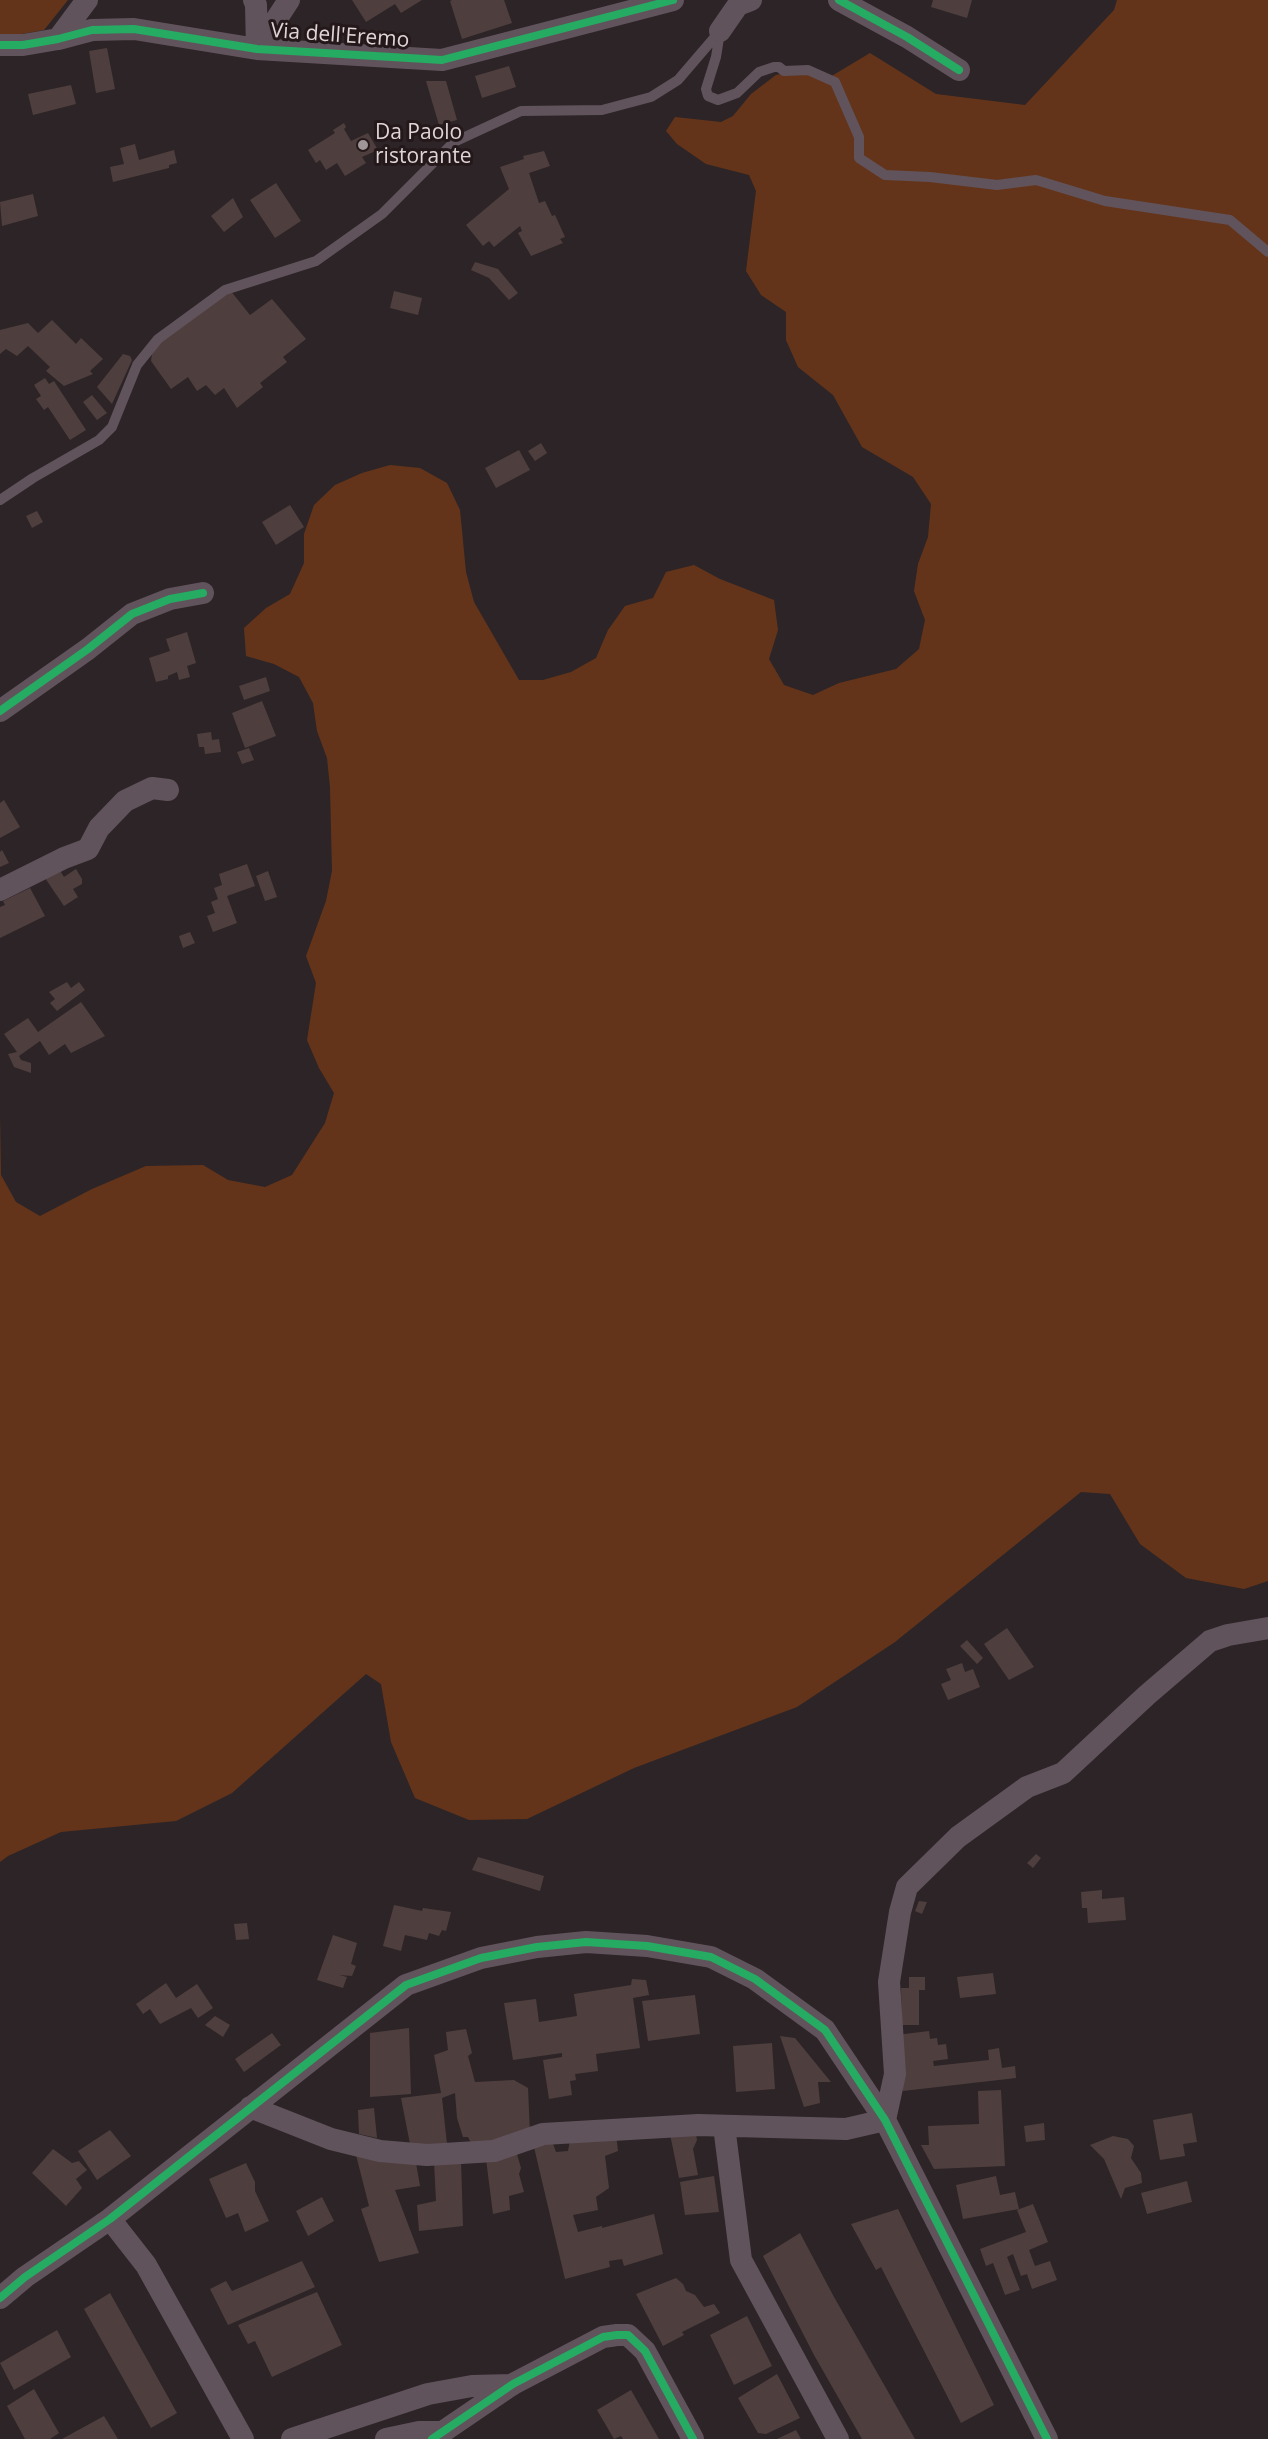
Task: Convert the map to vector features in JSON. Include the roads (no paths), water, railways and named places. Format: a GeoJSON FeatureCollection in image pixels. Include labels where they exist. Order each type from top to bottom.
{"type":"FeatureCollection","features":[{"type":"Feature","properties":{"kind":"street"},"geometry":{"type":"LineString","coordinates":[[58,39],[87,0]]}},
{"type":"Feature","properties":{"kind":"street"},"geometry":{"type":"LineString","coordinates":[[254,0],[257,49]]}},
{"type":"Feature","properties":{"kind":"street"},"geometry":{"type":"LineString","coordinates":[[257,49],[289,0]]}},
{"type":"Feature","properties":{"kind":"street","name":"Via dell'Eremo"},"geometry":{"type":"LineString","coordinates":[[0,45],[22,45],[92,30],[134,29],[257,49],[442,60],[673,0]]}},
{"type":"Feature","properties":{"kind":"street"},"geometry":{"type":"LineString","coordinates":[[720,31],[738,5],[751,0]]}},
{"type":"Feature","properties":{"kind":"street"},"geometry":{"type":"LineString","coordinates":[[839,0],[907,37],[958,70]]}},
{"type":"Feature","properties":{"kind":"street"},"geometry":{"type":"LineString","coordinates":[[0,711],[88,649],[132,614],[170,599],[203,593]]}},
{"type":"Feature","properties":{"kind":"street"},"geometry":{"type":"LineString","coordinates":[[0,890],[64,858],[88,849],[99,828],[125,801],[152,788],[168,790]]}},
{"type":"Feature","properties":{"kind":"street"},"geometry":{"type":"LineString","coordinates":[[885,2120],[895,2074],[888,1982],[906,1887],[958,1837],[1028,1786],[1063,1773],[1147,1695],[1210,1641],[1228,1635],[1268,1628]]}},
{"type":"Feature","properties":{"kind":"street"},"geometry":{"type":"LineString","coordinates":[[0,2298],[25,2277],[110,2219],[406,1985],[481,1958],[537,1947],[586,1942],[646,1946],[711,1957],[755,1979],[825,2031],[885,2120],[1047,2439]]}},
{"type":"Feature","properties":{"kind":"street"},"geometry":{"type":"LineString","coordinates":[[250,2107],[331,2139],[380,2151],[427,2155],[494,2151],[543,2134],[698,2125],[846,2129],[885,2120]]}},
{"type":"Feature","properties":{"kind":"street"},"geometry":{"type":"LineString","coordinates":[[724,2126],[741,2260],[838,2439]]}},
{"type":"Feature","properties":{"kind":"street"},"geometry":{"type":"LineString","coordinates":[[110,2219],[146,2265],[243,2439]]}},
{"type":"Feature","properties":{"kind":"street"},"geometry":{"type":"LineString","coordinates":[[386,2439],[419,2432],[438,2435],[513,2384],[603,2337],[628,2336],[645,2351],[693,2439]]}},
{"type":"Feature","properties":{"kind":"street"},"geometry":{"type":"LineString","coordinates":[[292,2439],[428,2394],[462,2388],[513,2384]]}},
{"type":"Feature","properties":{"kind":"lane"},"geometry":{"type":"LineString","coordinates":[[720,31],[716,57],[706,89],[708,96],[718,100],[737,93],[759,72],[774,67],[784,71],[808,70],[835,82],[859,137],[859,158],[885,175],[997,184],[1036,180],[1105,201],[1230,220],[1268,252]]}},
{"type":"Feature","properties":{"kind":"lane"},"geometry":{"type":"LineString","coordinates":[[0,500],[99,440],[112,427],[137,365],[158,339],[225,290],[316,261],[382,214],[454,142],[521,111],[602,110],[651,97],[678,80],[720,31]]}},
{"type":"Feature","properties":{"kind":"place","name":"Da Paolo ristorante"},"geometry":{"type":"Point","coordinates":[363,145]}}]}
